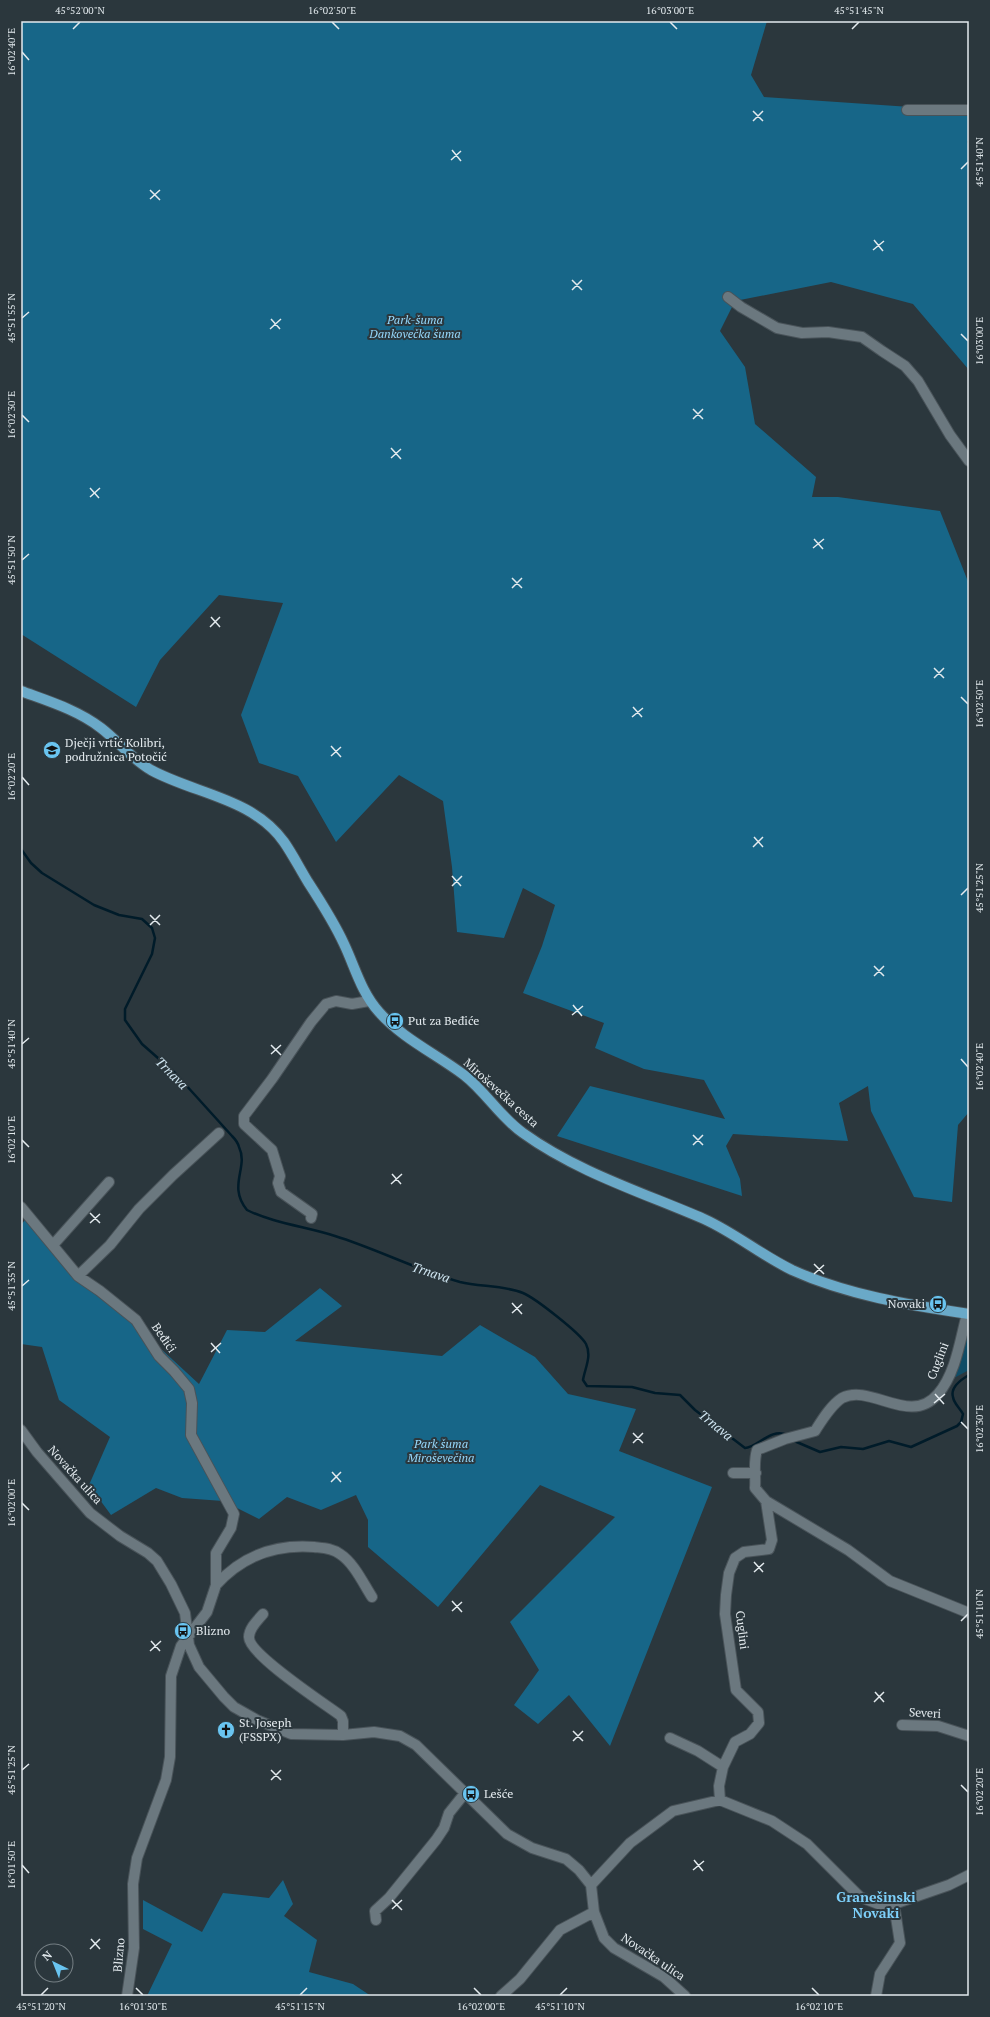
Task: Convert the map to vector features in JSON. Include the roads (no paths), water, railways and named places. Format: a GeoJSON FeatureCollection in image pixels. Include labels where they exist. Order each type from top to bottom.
{"type":"FeatureCollection","features":[{"type":"Feature","properties":{"kind":"main road","name":"Miroševečka cesta"},"geometry":{"type":"LineString","coordinates":[[21,690],[70,709],[99,726],[142,765],[162,776],[241,807],[258,815],[273,828],[285,843],[333,923],[369,1001],[381,1015],[404,1033],[468,1078],[503,1115],[522,1132],[556,1154],[709,1222],[783,1265],[816,1280],[842,1289],[904,1303],[968,1314]]}},
{"type":"Feature","properties":{"kind":"street"},"geometry":{"type":"LineString","coordinates":[[907,110],[969,110]]}},
{"type":"Feature","properties":{"kind":"street"},"geometry":{"type":"LineString","coordinates":[[728,297],[741,307],[777,328],[802,334],[828,332],[862,337],[905,366],[918,381],[950,435],[969,461]]}},
{"type":"Feature","properties":{"kind":"street"},"geometry":{"type":"LineString","coordinates":[[311,1218],[312,1214],[281,1192],[278,1183],[280,1176],[272,1150],[244,1124],[244,1116],[272,1079],[310,1022],[326,1004],[336,1001],[352,1004],[369,1001]]}},
{"type":"Feature","properties":{"kind":"street"},"geometry":{"type":"LineString","coordinates":[[78,1276],[110,1245],[138,1209],[219,1134]]}},
{"type":"Feature","properties":{"kind":"street"},"geometry":{"type":"LineString","coordinates":[[53,1245],[109,1182]]}},
{"type":"Feature","properties":{"kind":"street","name":"Beđići"},"geometry":{"type":"LineString","coordinates":[[21,1207],[78,1276],[100,1290],[136,1320],[159,1356],[189,1389],[192,1403],[191,1435],[234,1514],[231,1528],[216,1553],[216,1586]]}},
{"type":"Feature","properties":{"kind":"street","name":"Cuglini"},"geometry":{"type":"LineString","coordinates":[[968,1314],[954,1362],[942,1387],[928,1404],[913,1408],[859,1395],[843,1398],[824,1418],[815,1431],[789,1438],[757,1450],[754,1462],[756,1473],[755,1488],[766,1501],[848,1550],[890,1581],[969,1613]]}},
{"type":"Feature","properties":{"kind":"street","name":"Novačka ulica"},"geometry":{"type":"LineString","coordinates":[[21,1430],[37,1452],[83,1506],[109,1528],[148,1553],[157,1561],[185,1613],[189,1645],[199,1667],[224,1697],[244,1713],[273,1728],[292,1734],[343,1735],[374,1732],[400,1736],[416,1745],[507,1834],[532,1848],[566,1859],[579,1870],[591,1885],[594,1912],[604,1938],[614,1948],[664,1977],[685,1996]]}},
{"type":"Feature","properties":{"kind":"street"},"geometry":{"type":"LineString","coordinates":[[733,1473],[756,1473]]}},
{"type":"Feature","properties":{"kind":"street","name":"Cuglini"},"geometry":{"type":"LineString","coordinates":[[720,1800],[718,1786],[723,1767],[735,1742],[750,1734],[759,1723],[758,1712],[736,1690],[725,1614],[729,1573],[734,1558],[744,1552],[770,1550],[772,1540],[766,1501]]}},
{"type":"Feature","properties":{"kind":"street"},"geometry":{"type":"LineString","coordinates":[[216,1586],[228,1572],[250,1558],[273,1549],[298,1546],[330,1549],[342,1555],[354,1568],[372,1597]]}},
{"type":"Feature","properties":{"kind":"street","name":"Blizno"},"geometry":{"type":"LineString","coordinates":[[127,1996],[134,1948],[133,1884],[136,1858],[166,1780],[170,1756],[171,1676],[181,1646],[207,1612],[216,1586]]}},
{"type":"Feature","properties":{"kind":"street"},"geometry":{"type":"LineString","coordinates":[[264,1614],[250,1632],[249,1638],[253,1646],[269,1663],[340,1716],[343,1721],[343,1735]]}},
{"type":"Feature","properties":{"kind":"street","name":"Severi"},"geometry":{"type":"LineString","coordinates":[[902,1725],[938,1726],[969,1736]]}},
{"type":"Feature","properties":{"kind":"street"},"geometry":{"type":"LineString","coordinates":[[670,1738],[698,1751],[723,1767]]}},
{"type":"Feature","properties":{"kind":"street"},"geometry":{"type":"LineString","coordinates":[[376,1920],[375,1911],[436,1840],[444,1828],[449,1813],[465,1793]]}},
{"type":"Feature","properties":{"kind":"street"},"geometry":{"type":"LineString","coordinates":[[591,1885],[630,1843],[673,1812],[720,1800],[772,1821],[807,1844],[860,1897],[880,1905],[894,1904],[949,1885],[969,1875]]}},
{"type":"Feature","properties":{"kind":"street"},"geometry":{"type":"LineString","coordinates":[[876,1996],[880,1974],[900,1943],[894,1904]]}},
{"type":"Feature","properties":{"kind":"street"},"geometry":{"type":"LineString","coordinates":[[501,1996],[520,1979],[560,1930],[594,1912]]}},
{"type":"Feature","properties":{"kind":"waterway","name":"Trnava"},"geometry":{"type":"LineString","coordinates":[[21,849],[31,863],[42,873],[94,905],[119,915],[142,919],[152,928],[155,938],[152,954],[125,1009],[125,1020],[142,1044],[175,1073],[236,1141],[239,1146],[242,1162],[238,1185],[239,1193],[241,1201],[247,1210],[268,1218],[351,1241],[428,1272],[460,1282],[515,1290],[529,1296],[557,1316],[586,1344],[588,1348],[588,1362],[583,1380],[587,1386],[632,1387],[655,1393],[680,1395],[695,1410],[745,1448],[750,1447],[775,1434],[781,1433],[787,1435]]}},
{"type":"Feature","properties":{"kind":"waterway","name":"Trnava"},"geometry":{"type":"LineString","coordinates":[[792,1440],[820,1452],[841,1447],[863,1449],[889,1441],[911,1447],[957,1426],[961,1422],[963,1414],[955,1402],[953,1390],[957,1384],[969,1375]]}},
{"type":"Feature","properties":{"kind":"place","name":"Dječji vrtić Kolibri, podružnica Potočić"},"geometry":{"type":"Point","coordinates":[52,750]}},
{"type":"Feature","properties":{"kind":"place","name":"Put za Beđiće"},"geometry":{"type":"Point","coordinates":[395,1021]}},
{"type":"Feature","properties":{"kind":"place","name":"Novaki"},"geometry":{"type":"Point","coordinates":[938,1304]}},
{"type":"Feature","properties":{"kind":"place","name":"Blizno"},"geometry":{"type":"Point","coordinates":[183,1631]}},
{"type":"Feature","properties":{"kind":"place","name":"St. Joseph (FSSPX)"},"geometry":{"type":"Point","coordinates":[226,1730]}},
{"type":"Feature","properties":{"kind":"place","name":"Lešće"},"geometry":{"type":"Point","coordinates":[471,1794]}},
{"type":"Feature","properties":{"kind":"district","name":"Granešinski Novaki"},"geometry":{"type":"Point","coordinates":[876,1906]}},
{"type":"Feature","properties":{"kind":"park label","name":"Park-šuma Dankovečka šuma"},"geometry":{"type":"Point","coordinates":[415,327]}},
{"type":"Feature","properties":{"kind":"park label","name":"Park šuma Miroševečina"},"geometry":{"type":"Point","coordinates":[441,1451]}}]}
